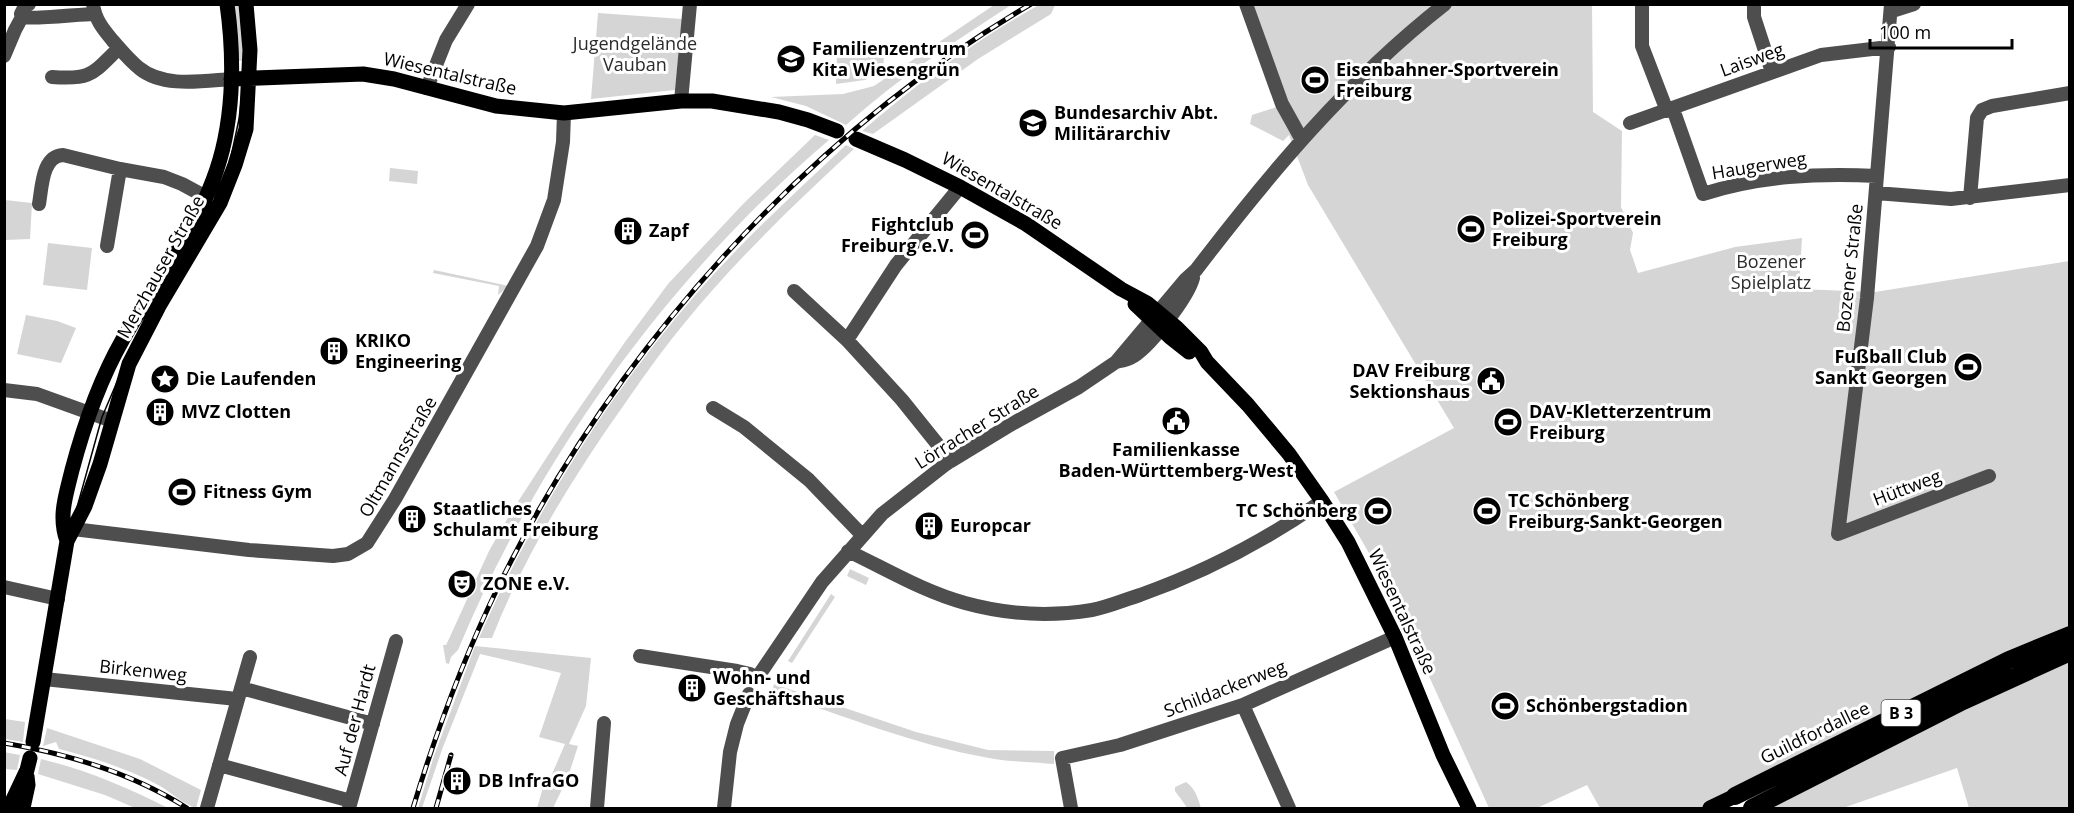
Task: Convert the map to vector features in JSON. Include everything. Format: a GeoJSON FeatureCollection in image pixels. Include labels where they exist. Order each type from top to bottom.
{"type":"FeatureCollection","features":[{"type":"Feature","properties":{"kind":"highway","name":"Guildfordallee"},"geometry":{"type":"LineString","coordinates":[[1735,796],[2009,660],[2070,635]]}},
{"type":"Feature","properties":{"kind":"highway","name":"B 3"},"geometry":{"type":"LineString","coordinates":[[1752,808],[1963,701],[2070,652]]}},
{"type":"Feature","properties":{"kind":"main road","name":"Merzhauser Straße"},"geometry":{"type":"LineString","coordinates":[[33,742],[68,535],[85,506],[100,464],[129,364],[159,306],[220,203],[246,129],[241,79],[231,62],[231,34],[227,4]]}},
{"type":"Feature","properties":{"kind":"main road","name":"Merzhauser Straße"},"geometry":{"type":"LineString","coordinates":[[68,535],[61,520],[77,451],[90,412],[120,344],[206,197],[221,158],[241,79],[249,36],[246,4]]}},
{"type":"Feature","properties":{"kind":"main road","name":"Wiesentalstraße"},"geometry":{"type":"LineString","coordinates":[[241,79],[363,74],[496,106],[564,113],[681,101],[743,105],[799,118],[837,131]]}},
{"type":"Feature","properties":{"kind":"main road","name":"Wiesentalstraße"},"geometry":{"type":"LineString","coordinates":[[856,139],[960,187],[1026,224],[1121,289],[1159,320],[1196,357],[1207,362],[1248,405],[1289,454],[1322,501],[1359,563],[1395,637],[1443,755],[1469,808]]}},
{"type":"Feature","properties":{"kind":"main road"},"geometry":{"type":"LineString","coordinates":[[9,808],[28,764],[28,785],[22,808]]}},
{"type":"Feature","properties":{"kind":"main road","name":"Guildfordallee"},"geometry":{"type":"LineString","coordinates":[[1710,808],[1735,796]]}},
{"type":"Feature","properties":{"kind":"street"},"geometry":{"type":"LineString","coordinates":[[427,88],[446,40],[468,4]]}},
{"type":"Feature","properties":{"kind":"street"},"geometry":{"type":"LineString","coordinates":[[681,101],[690,4]]}},
{"type":"Feature","properties":{"kind":"street"},"geometry":{"type":"LineString","coordinates":[[1246,4],[1282,104],[1302,140]]}},
{"type":"Feature","properties":{"kind":"street","name":"Lörracher Straße"},"geometry":{"type":"LineString","coordinates":[[640,656],[737,671],[757,678],[805,605],[862,535],[894,504],[951,461],[1079,387],[1116,362],[1159,320],[1192,283],[1196,270],[1334,104],[1407,34],[1445,4]]}},
{"type":"Feature","properties":{"kind":"street","name":"Haugerweg"},"geometry":{"type":"LineString","coordinates":[[1642,4],[1642,46],[1703,194],[1732,185],[1796,176],[1831,174],[1877,176]]}},
{"type":"Feature","properties":{"kind":"street"},"geometry":{"type":"LineString","coordinates":[[1754,4],[1754,17],[1772,72]]}},
{"type":"Feature","properties":{"kind":"street"},"geometry":{"type":"LineString","coordinates":[[1892,8],[1914,4]]}},
{"type":"Feature","properties":{"kind":"street","name":"Bozener Straße"},"geometry":{"type":"LineString","coordinates":[[1838,534],[1867,298],[1892,8]]}},
{"type":"Feature","properties":{"kind":"street"},"geometry":{"type":"LineString","coordinates":[[27,9],[28,20],[94,9],[102,28],[119,48],[139,68],[160,79],[181,81],[241,79]]}},
{"type":"Feature","properties":{"kind":"street"},"geometry":{"type":"LineString","coordinates":[[4,56],[27,9]]}},
{"type":"Feature","properties":{"kind":"street"},"geometry":{"type":"LineString","coordinates":[[52,77],[87,76],[119,48]]}},
{"type":"Feature","properties":{"kind":"street","name":"Laisweg"},"geometry":{"type":"LineString","coordinates":[[1630,123],[1821,55],[1889,48]]}},
{"type":"Feature","properties":{"kind":"street"},"geometry":{"type":"LineString","coordinates":[[1970,198],[1977,118],[1982,110],[1992,106],[2070,93]]}},
{"type":"Feature","properties":{"kind":"street","name":"Oltmannsstraße"},"geometry":{"type":"LineString","coordinates":[[68,535],[333,556],[348,554],[367,543],[395,500],[537,246],[554,200],[564,113]]}},
{"type":"Feature","properties":{"kind":"street","name":"Merzhauser Straße"},"geometry":{"type":"LineString","coordinates":[[39,204],[43,178],[50,159],[56,155],[164,177],[206,197]]}},
{"type":"Feature","properties":{"kind":"street"},"geometry":{"type":"LineString","coordinates":[[107,246],[120,169]]}},
{"type":"Feature","properties":{"kind":"street"},"geometry":{"type":"LineString","coordinates":[[1875,193],[1943,199],[1970,198],[2070,185]]}},
{"type":"Feature","properties":{"kind":"street"},"geometry":{"type":"LineString","coordinates":[[847,340],[896,265],[960,187]]}},
{"type":"Feature","properties":{"kind":"street"},"geometry":{"type":"LineString","coordinates":[[794,291],[847,340],[902,400],[951,461]]}},
{"type":"Feature","properties":{"kind":"street"},"geometry":{"type":"LineString","coordinates":[[4,390],[37,394],[112,421]]}},
{"type":"Feature","properties":{"kind":"street"},"geometry":{"type":"LineString","coordinates":[[712,408],[744,427],[809,480],[862,535]]}},
{"type":"Feature","properties":{"kind":"street","name":"Hüttweg"},"geometry":{"type":"LineString","coordinates":[[1838,534],[1989,476]]}},
{"type":"Feature","properties":{"kind":"street"},"geometry":{"type":"LineString","coordinates":[[848,551],[946,597],[973,605],[1036,614],[1093,610],[1165,586],[1205,568],[1292,522],[1322,501]]}},
{"type":"Feature","properties":{"kind":"street"},"geometry":{"type":"LineString","coordinates":[[4,587],[57,599]]}},
{"type":"Feature","properties":{"kind":"street","name":"Schildackerweg"},"geometry":{"type":"LineString","coordinates":[[1071,808],[1062,758],[1120,745],[1243,705],[1395,637]]}},
{"type":"Feature","properties":{"kind":"street","name":"Auf der Hardt"},"geometry":{"type":"LineString","coordinates":[[350,805],[396,641]]}},
{"type":"Feature","properties":{"kind":"street"},"geometry":{"type":"LineString","coordinates":[[207,808],[250,657]]}},
{"type":"Feature","properties":{"kind":"street","name":"Birkenweg"},"geometry":{"type":"LineString","coordinates":[[44,679],[239,694],[373,724]]}},
{"type":"Feature","properties":{"kind":"street"},"geometry":{"type":"LineString","coordinates":[[724,808],[730,752],[737,724],[749,694]]}},
{"type":"Feature","properties":{"kind":"street"},"geometry":{"type":"LineString","coordinates":[[1243,705],[1289,808]]}},
{"type":"Feature","properties":{"kind":"street"},"geometry":{"type":"LineString","coordinates":[[597,808],[604,723]]}},
{"type":"Feature","properties":{"kind":"street"},"geometry":{"type":"LineString","coordinates":[[219,765],[350,805]]}},
{"type":"Feature","properties":{"kind":"green space"},"geometry":{"type":"Polygon","coordinates":[[[234,5],[243,5],[247,61],[238,61],[234,5]]]}},
{"type":"Feature","properties":{"kind":"green space"},"geometry":{"type":"Polygon","coordinates":[[[994,5],[1011,5],[947,47],[865,108],[846,125],[806,106],[771,97],[843,94],[874,86],[994,5]]]}},
{"type":"Feature","properties":{"kind":"green space"},"geometry":{"type":"Polygon","coordinates":[[[1039,5],[1055,5],[1051,14],[978,59],[873,134],[862,131],[947,63],[1039,5]]]}},
{"type":"Feature","properties":{"kind":"green space","name":"Bozener Spielplatz"},"geometry":{"type":"Polygon","coordinates":[[[1240,5],[1592,5],[1593,112],[1622,131],[1621,207],[1633,233],[1630,250],[1638,273],[1735,247],[1802,238],[1799,289],[1875,292],[2069,261],[2069,630],[1703,808],[1600,808],[1587,785],[1537,808],[1489,808],[1407,628],[1405,629],[1378,569],[1334,492],[1454,428],[1308,185],[1289,135],[1283,141],[1250,124],[1252,115],[1277,107],[1240,5]]]}},
{"type":"Feature","properties":{"kind":"green space","name":"Jugendgelände Vauban"},"geometry":{"type":"Polygon","coordinates":[[[598,13],[682,19],[675,90],[591,99],[598,13]]]}},
{"type":"Feature","properties":{"kind":"green space"},"geometry":{"type":"Polygon","coordinates":[[[837,52],[884,55],[883,70],[865,80],[836,84],[837,52]]]}},
{"type":"Feature","properties":{"kind":"green space"},"geometry":{"type":"Polygon","coordinates":[[[815,135],[829,140],[771,193],[715,250],[663,310],[614,373],[569,439],[527,508],[490,578],[458,650],[451,657],[449,664],[446,663],[443,645],[446,645],[448,641],[489,551],[567,426],[625,342],[668,284],[744,203],[815,135]]]}},
{"type":"Feature","properties":{"kind":"green space"},"geometry":{"type":"Polygon","coordinates":[[[846,145],[854,149],[744,256],[662,352],[603,435],[556,508],[515,585],[492,638],[479,638],[549,501],[603,414],[633,372],[715,273],[846,145]]]}},
{"type":"Feature","properties":{"kind":"green space"},"geometry":{"type":"Polygon","coordinates":[[[390,168],[418,171],[417,184],[389,181],[390,168]]]}},
{"type":"Feature","properties":{"kind":"green space"},"geometry":{"type":"Polygon","coordinates":[[[5,200],[32,203],[30,239],[5,240],[5,200]]]}},
{"type":"Feature","properties":{"kind":"green space"},"geometry":{"type":"Polygon","coordinates":[[[48,243],[92,248],[87,290],[43,285],[48,243]]]}},
{"type":"Feature","properties":{"kind":"green space"},"geometry":{"type":"Polygon","coordinates":[[[434,270],[509,286],[498,295],[499,286],[433,273],[434,270]]]}},
{"type":"Feature","properties":{"kind":"green space"},"geometry":{"type":"Polygon","coordinates":[[[26,315],[57,321],[76,328],[61,363],[17,354],[26,315]]]}},
{"type":"Feature","properties":{"kind":"green space"},"geometry":{"type":"Polygon","coordinates":[[[850,569],[869,578],[866,585],[847,576],[850,569]]]}},
{"type":"Feature","properties":{"kind":"green space"},"geometry":{"type":"Polygon","coordinates":[[[831,594],[835,597],[792,663],[788,661],[831,594]]]}},
{"type":"Feature","properties":{"kind":"green space"},"geometry":{"type":"Polygon","coordinates":[[[475,646],[591,658],[586,706],[569,744],[578,746],[568,777],[553,808],[537,808],[544,784],[549,781],[565,744],[539,737],[561,673],[480,654],[443,747],[422,808],[418,808],[434,756],[475,646]]]}},
{"type":"Feature","properties":{"kind":"green space"},"geometry":{"type":"Polygon","coordinates":[[[2069,662],[2069,808],[1969,808],[1957,768],[1843,808],[1761,808],[1974,706],[2069,662]]]}},
{"type":"Feature","properties":{"kind":"green space"},"geometry":{"type":"Polygon","coordinates":[[[774,684],[916,732],[988,750],[1054,751],[1054,764],[997,759],[934,745],[772,693],[774,684]]]}},
{"type":"Feature","properties":{"kind":"green space"},"geometry":{"type":"Polygon","coordinates":[[[5,719],[25,722],[23,742],[5,739],[5,719]]]}},
{"type":"Feature","properties":{"kind":"green space"},"geometry":{"type":"Polygon","coordinates":[[[47,728],[140,759],[201,790],[196,808],[160,786],[124,769],[59,749],[56,742],[43,746],[47,728]]]}},
{"type":"Feature","properties":{"kind":"green space"},"geometry":{"type":"Polygon","coordinates":[[[4,752],[20,755],[17,770],[5,769],[4,752]]]}},
{"type":"Feature","properties":{"kind":"green space"},"geometry":{"type":"Polygon","coordinates":[[[41,759],[106,780],[168,808],[135,808],[105,795],[38,774],[41,759]]]}},
{"type":"Feature","properties":{"kind":"green space"},"geometry":{"type":"Polygon","coordinates":[[[1186,782],[1194,790],[1201,808],[1186,808],[1175,791],[1175,787],[1186,782]]]}},
{"type":"Feature","properties":{"kind":"tram line"},"geometry":{"type":"LineString","coordinates":[[35,742],[76,511],[102,417],[132,347],[206,218],[222,184],[231,157],[239,119],[245,68],[241,4]]}},
{"type":"Feature","properties":{"kind":"tram line"},"geometry":{"type":"LineString","coordinates":[[13,808],[28,758]]}},
{"type":"Feature","properties":{"kind":"railway"},"geometry":{"type":"LineString","coordinates":[[413,808],[451,695],[499,585],[546,498],[599,414],[658,333],[723,257],[794,185],[869,118],[948,58],[1031,4]]}},
{"type":"Feature","properties":{"kind":"railway"},"geometry":{"type":"LineString","coordinates":[[4,743],[99,766],[144,785],[187,808]]}},
{"type":"Feature","properties":{"kind":"railway"},"geometry":{"type":"LineString","coordinates":[[436,808],[451,755]]}},
{"type":"Feature","properties":{"kind":"place","name":"Familienzentrum Kita Wiesengrün"},"geometry":{"type":"Point","coordinates":[791,59]}},
{"type":"Feature","properties":{"kind":"place","name":"Eisenbahner-Sportverein Freiburg"},"geometry":{"type":"Point","coordinates":[1315,80]}},
{"type":"Feature","properties":{"kind":"place","name":"Bundesarchiv Abt. Militärarchiv"},"geometry":{"type":"Point","coordinates":[1033,123]}},
{"type":"Feature","properties":{"kind":"place","name":"Polizei-Sportverein Freiburg"},"geometry":{"type":"Point","coordinates":[1471,229]}},
{"type":"Feature","properties":{"kind":"place","name":"Zapf"},"geometry":{"type":"Point","coordinates":[628,231]}},
{"type":"Feature","properties":{"kind":"place","name":"Fightclub Freiburg e.V."},"geometry":{"type":"Point","coordinates":[975,235]}},
{"type":"Feature","properties":{"kind":"place","name":"KRIKO Engineering"},"geometry":{"type":"Point","coordinates":[334,351]}},
{"type":"Feature","properties":{"kind":"place","name":"Fußball Club Sankt Georgen"},"geometry":{"type":"Point","coordinates":[1968,367]}},
{"type":"Feature","properties":{"kind":"place","name":"Die Laufenden"},"geometry":{"type":"Point","coordinates":[165,379]}},
{"type":"Feature","properties":{"kind":"place","name":"DAV Freiburg Sektionshaus"},"geometry":{"type":"Point","coordinates":[1491,381]}},
{"type":"Feature","properties":{"kind":"place","name":"MVZ Clotten"},"geometry":{"type":"Point","coordinates":[160,412]}},
{"type":"Feature","properties":{"kind":"place","name":"Familienkasse Baden-Württemberg-West"},"geometry":{"type":"Point","coordinates":[1176,421]}},
{"type":"Feature","properties":{"kind":"place","name":"DAV-Kletterzentrum Freiburg"},"geometry":{"type":"Point","coordinates":[1508,422]}},
{"type":"Feature","properties":{"kind":"place","name":"Fitness Gym"},"geometry":{"type":"Point","coordinates":[182,492]}},
{"type":"Feature","properties":{"kind":"place","name":"TC Schönberg"},"geometry":{"type":"Point","coordinates":[1378,511]}},
{"type":"Feature","properties":{"kind":"place","name":"TC Schönberg Freiburg-Sankt-Georgen"},"geometry":{"type":"Point","coordinates":[1487,511]}},
{"type":"Feature","properties":{"kind":"place","name":"Staatliches Schulamt Freiburg"},"geometry":{"type":"Point","coordinates":[412,519]}},
{"type":"Feature","properties":{"kind":"place","name":"Europcar"},"geometry":{"type":"Point","coordinates":[929,526]}},
{"type":"Feature","properties":{"kind":"place","name":"ZONE e.V."},"geometry":{"type":"Point","coordinates":[462,584]}},
{"type":"Feature","properties":{"kind":"place","name":"Wohn- und Geschäftshaus"},"geometry":{"type":"Point","coordinates":[692,688]}},
{"type":"Feature","properties":{"kind":"place","name":"Schönbergstadion"},"geometry":{"type":"Point","coordinates":[1505,706]}},
{"type":"Feature","properties":{"kind":"place","name":"DB InfraGO"},"geometry":{"type":"Point","coordinates":[457,781]}}]}
